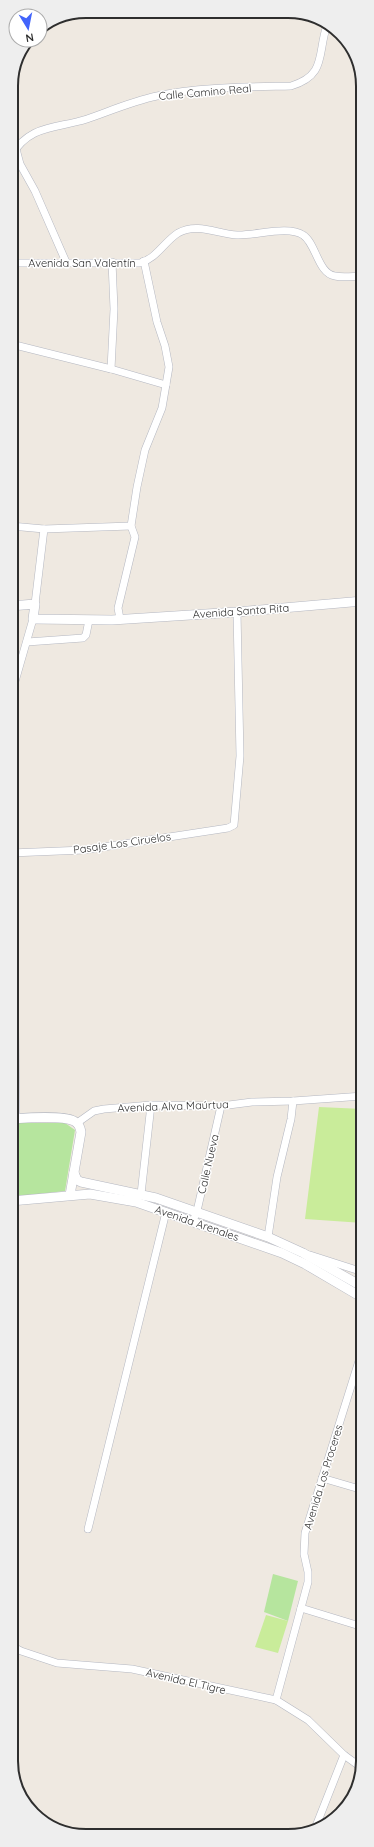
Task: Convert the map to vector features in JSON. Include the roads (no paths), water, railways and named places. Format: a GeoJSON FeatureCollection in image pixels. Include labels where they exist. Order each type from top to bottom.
{"type":"FeatureCollection","features":[{"type":"Feature","properties":{"kind":"main road","name":"Avenida Santa Rita"},"geometry":{"type":"LineString","coordinates":[[33,619],[120,619],[237,612],[356,602]]}},
{"type":"Feature","properties":{"kind":"main road"},"geometry":{"type":"LineString","coordinates":[[18,605],[35,604],[33,619]]}},
{"type":"Feature","properties":{"kind":"main road"},"geometry":{"type":"LineString","coordinates":[[18,1119],[65,1118],[77,1123],[81,1132],[70,1195]]}},
{"type":"Feature","properties":{"kind":"main road","name":"Avenida Arenales"},"geometry":{"type":"LineString","coordinates":[[74,1173],[77,1180],[81,1182],[141,1194],[197,1211],[268,1237],[303,1253],[356,1283]]}},
{"type":"Feature","properties":{"kind":"main road","name":"Avenida Arenales"},"geometry":{"type":"LineString","coordinates":[[18,1201],[70,1195],[98,1195],[136,1202],[282,1253],[305,1264],[356,1294]]}},
{"type":"Feature","properties":{"kind":"street","name":"Calle Camino Real"},"geometry":{"type":"LineString","coordinates":[[18,143],[27,136],[48,127],[86,119],[125,104],[158,96],[180,92],[290,86],[300,83],[316,70],[321,59],[326,29]]}},
{"type":"Feature","properties":{"kind":"street"},"geometry":{"type":"LineString","coordinates":[[18,159],[35,191],[66,262]]}},
{"type":"Feature","properties":{"kind":"street","name":"Avenida San Valentín"},"geometry":{"type":"LineString","coordinates":[[18,263],[144,262],[156,254],[178,233],[191,229],[204,228],[236,235],[264,234],[287,230],[302,234],[308,239],[316,257],[325,270],[334,276],[356,276]]}},
{"type":"Feature","properties":{"kind":"street"},"geometry":{"type":"LineString","coordinates":[[111,369],[114,309],[112,262]]}},
{"type":"Feature","properties":{"kind":"street"},"geometry":{"type":"LineString","coordinates":[[120,619],[118,608],[135,537],[132,526],[145,450],[162,408],[169,367],[167,354],[157,322],[144,262]]}},
{"type":"Feature","properties":{"kind":"street"},"geometry":{"type":"LineString","coordinates":[[18,346],[111,369],[166,385]]}},
{"type":"Feature","properties":{"kind":"street"},"geometry":{"type":"LineString","coordinates":[[18,527],[44,529],[132,526]]}},
{"type":"Feature","properties":{"kind":"street"},"geometry":{"type":"LineString","coordinates":[[35,604],[44,529]]}},
{"type":"Feature","properties":{"kind":"street","name":"Pasaje Los Ciruelos"},"geometry":{"type":"LineString","coordinates":[[18,854],[84,850],[232,826],[235,820],[240,756],[237,612]]}},
{"type":"Feature","properties":{"kind":"street"},"geometry":{"type":"LineString","coordinates":[[18,672],[33,619]]}},
{"type":"Feature","properties":{"kind":"street"},"geometry":{"type":"LineString","coordinates":[[27,642],[83,638],[86,635],[89,620]]}},
{"type":"Feature","properties":{"kind":"street","name":"Avenida Alva Maúrtua"},"geometry":{"type":"LineString","coordinates":[[77,1123],[98,1110],[151,1105],[221,1106],[252,1102],[356,1096]]}},
{"type":"Feature","properties":{"kind":"street"},"geometry":{"type":"LineString","coordinates":[[268,1237],[277,1177],[291,1119],[293,1101]]}},
{"type":"Feature","properties":{"kind":"street"},"geometry":{"type":"LineString","coordinates":[[141,1194],[151,1105]]}},
{"type":"Feature","properties":{"kind":"street","name":"Calle Nueva"},"geometry":{"type":"LineString","coordinates":[[193,1221],[197,1211],[221,1106]]}},
{"type":"Feature","properties":{"kind":"street"},"geometry":{"type":"LineString","coordinates":[[88,1529],[166,1212]]}},
{"type":"Feature","properties":{"kind":"street"},"geometry":{"type":"LineString","coordinates":[[303,1253],[356,1270]]}},
{"type":"Feature","properties":{"kind":"street","name":"Avenida Los Proceres"},"geometry":{"type":"LineString","coordinates":[[276,1700],[308,1582],[308,1572],[304,1554],[306,1533],[356,1370]]}},
{"type":"Feature","properties":{"kind":"street"},"geometry":{"type":"LineString","coordinates":[[322,1478],[356,1488]]}},
{"type":"Feature","properties":{"kind":"street"},"geometry":{"type":"LineString","coordinates":[[301,1608],[356,1625]]}},
{"type":"Feature","properties":{"kind":"street","name":"Avenida El Tigre"},"geometry":{"type":"LineString","coordinates":[[18,1649],[57,1663],[132,1669],[276,1700],[308,1720],[344,1755],[356,1764]]}},
{"type":"Feature","properties":{"kind":"street"},"geometry":{"type":"LineString","coordinates":[[317,1822],[344,1755]]}}]}
